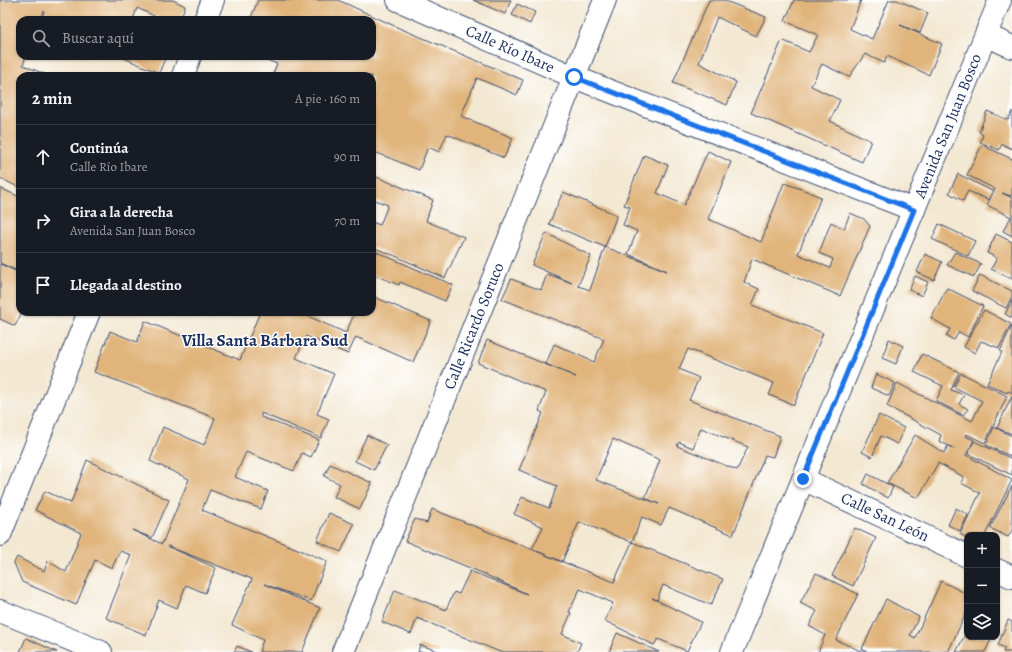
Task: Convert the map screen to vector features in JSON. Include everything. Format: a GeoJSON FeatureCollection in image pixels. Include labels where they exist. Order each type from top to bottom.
{"type":"FeatureCollection","features":[{"type":"Feature","properties":{"kind":"street"},"geometry":{"type":"LineString","coordinates":[[207,16],[213,0]]}},
{"type":"Feature","properties":{"kind":"street","name":"Calle Río Ibare"},"geometry":{"type":"LineString","coordinates":[[398,0],[574,77],[914,210]]}},
{"type":"Feature","properties":{"kind":"street","name":"Calle Ricardo Soruco"},"geometry":{"type":"LineString","coordinates":[[343,652],[605,0]]}},
{"type":"Feature","properties":{"kind":"street","name":"Avenida San Juan Bosco"},"geometry":{"type":"LineString","coordinates":[[732,652],[1000,0]]}},
{"type":"Feature","properties":{"kind":"street"},"geometry":{"type":"LineString","coordinates":[[986,35],[1012,47]]}},
{"type":"Feature","properties":{"kind":"street"},"geometry":{"type":"LineString","coordinates":[[184,72],[188,60]]}},
{"type":"Feature","properties":{"kind":"street"},"geometry":{"type":"LineString","coordinates":[[0,535],[87,316]]}},
{"type":"Feature","properties":{"kind":"street","name":"Calle San León"},"geometry":{"type":"LineString","coordinates":[[803,479],[964,555]]}},
{"type":"Feature","properties":{"kind":"street"},"geometry":{"type":"LineString","coordinates":[[1000,571],[1012,577]]}},
{"type":"Feature","properties":{"kind":"street"},"geometry":{"type":"LineString","coordinates":[[0,611],[101,652]]}},
{"type":"Feature","properties":{"kind":"building"},"geometry":{"type":"Polygon","coordinates":[[[0,0],[173,0],[185,6],[181,16],[154,16],[137,8],[134,16],[42,16],[44,11],[42,16],[16,16],[16,60],[25,60],[23,65],[40,72],[16,72],[16,186],[0,178],[0,0]]]}},
{"type":"Feature","properties":{"kind":"building"},"geometry":{"type":"Polygon","coordinates":[[[258,0],[338,0],[373,16],[252,16],[258,0]]]}},
{"type":"Feature","properties":{"kind":"building"},"geometry":{"type":"Polygon","coordinates":[[[473,0],[511,0],[505,14],[473,0]]]}},
{"type":"Feature","properties":{"kind":"building"},"geometry":{"type":"Polygon","coordinates":[[[709,0],[723,0],[766,17],[756,36],[717,17],[699,63],[736,82],[727,105],[673,83],[709,0]]]}},
{"type":"Feature","properties":{"kind":"building"},"geometry":{"type":"Polygon","coordinates":[[[794,0],[861,0],[850,29],[872,39],[889,0],[897,0],[928,13],[920,33],[900,25],[942,44],[929,75],[887,56],[884,63],[865,54],[849,77],[822,64],[811,86],[840,100],[830,121],[871,141],[862,162],[751,113],[782,40],[809,52],[818,35],[785,21],[794,0]]]}},
{"type":"Feature","properties":{"kind":"building"},"geometry":{"type":"Polygon","coordinates":[[[517,4],[535,12],[530,24],[512,15],[517,4]]]}},
{"type":"Feature","properties":{"kind":"building"},"geometry":{"type":"Polygon","coordinates":[[[376,17],[523,80],[517,95],[477,78],[461,116],[513,138],[504,158],[447,134],[439,152],[428,147],[419,170],[376,153],[376,72],[274,72],[277,64],[267,60],[376,60],[376,17]]]}},
{"type":"Feature","properties":{"kind":"building"},"geometry":{"type":"Polygon","coordinates":[[[128,60],[164,60],[159,72],[128,60]]]}},
{"type":"Feature","properties":{"kind":"building"},"geometry":{"type":"Polygon","coordinates":[[[987,111],[1008,120],[1012,111],[1012,149],[1002,144],[999,150],[980,142],[983,135],[979,132],[987,111]]]}},
{"type":"Feature","properties":{"kind":"building"},"geometry":{"type":"Polygon","coordinates":[[[982,145],[1012,159],[1012,194],[1011,196],[1002,193],[1012,198],[1012,236],[1003,231],[1011,217],[987,205],[995,189],[967,175],[982,145]]]}},
{"type":"Feature","properties":{"kind":"building"},"geometry":{"type":"Polygon","coordinates":[[[708,151],[731,162],[708,219],[761,242],[784,183],[821,197],[798,254],[830,268],[833,259],[819,253],[831,222],[844,229],[850,213],[864,219],[870,226],[840,296],[752,259],[744,282],[759,289],[752,305],[823,333],[794,405],[769,395],[774,383],[688,349],[679,369],[699,378],[689,400],[780,436],[773,457],[765,455],[733,535],[669,508],[661,525],[642,517],[632,542],[723,579],[711,605],[663,585],[657,600],[652,598],[701,622],[687,651],[658,639],[654,645],[605,621],[613,603],[580,589],[569,612],[571,613],[562,634],[581,643],[577,652],[500,652],[417,618],[411,634],[382,622],[395,590],[446,610],[454,592],[459,594],[470,571],[527,594],[482,573],[405,541],[415,519],[427,523],[432,509],[547,556],[532,549],[543,527],[514,514],[522,497],[549,508],[557,486],[519,470],[543,413],[539,411],[546,392],[478,363],[487,340],[576,377],[546,364],[554,344],[594,362],[604,339],[502,299],[511,279],[541,290],[547,274],[572,283],[532,265],[546,233],[591,256],[578,286],[590,290],[605,247],[667,271],[628,254],[637,231],[623,225],[630,207],[624,205],[644,155],[668,165],[657,193],[684,205],[708,151]],[[701,428],[693,448],[679,442],[677,446],[737,470],[748,447],[701,428]],[[613,439],[596,480],[659,504],[645,498],[660,460],[613,439]],[[579,522],[562,562],[614,582],[632,542],[579,522]]]}},
{"type":"Feature","properties":{"kind":"building"},"geometry":{"type":"Polygon","coordinates":[[[958,174],[992,191],[989,200],[968,191],[963,201],[949,193],[958,174]]]}},
{"type":"Feature","properties":{"kind":"building"},"geometry":{"type":"Polygon","coordinates":[[[376,177],[433,200],[426,221],[464,237],[445,278],[376,249],[376,224],[380,225],[388,205],[376,200],[376,177]]]}},
{"type":"Feature","properties":{"kind":"building"},"geometry":{"type":"Polygon","coordinates":[[[0,188],[16,195],[16,270],[0,263],[0,188]]]}},
{"type":"Feature","properties":{"kind":"building"},"geometry":{"type":"Polygon","coordinates":[[[563,192],[617,215],[605,247],[549,224],[563,192]]]}},
{"type":"Feature","properties":{"kind":"building"},"geometry":{"type":"Polygon","coordinates":[[[939,224],[975,241],[968,256],[932,239],[939,224]]]}},
{"type":"Feature","properties":{"kind":"building"},"geometry":{"type":"Polygon","coordinates":[[[996,234],[1012,242],[1012,279],[991,269],[997,258],[987,253],[996,234]]]}},
{"type":"Feature","properties":{"kind":"building"},"geometry":{"type":"Polygon","coordinates":[[[376,252],[453,285],[445,301],[400,282],[399,285],[376,276],[376,252]]]}},
{"type":"Feature","properties":{"kind":"building"},"geometry":{"type":"Polygon","coordinates":[[[955,252],[981,264],[974,277],[947,265],[955,252]]]}},
{"type":"Feature","properties":{"kind":"building"},"geometry":{"type":"Polygon","coordinates":[[[925,254],[942,262],[934,280],[917,272],[925,254]]]}},
{"type":"Feature","properties":{"kind":"building"},"geometry":{"type":"Polygon","coordinates":[[[0,264],[16,271],[16,316],[20,316],[15,326],[0,319],[0,264]]]}},
{"type":"Feature","properties":{"kind":"building"},"geometry":{"type":"Polygon","coordinates":[[[980,275],[1012,291],[1012,296],[1006,308],[972,291],[980,275]]]}},
{"type":"Feature","properties":{"kind":"building"},"geometry":{"type":"Polygon","coordinates":[[[915,276],[928,282],[922,296],[909,290],[915,276]]]}},
{"type":"Feature","properties":{"kind":"building"},"geometry":{"type":"Polygon","coordinates":[[[947,288],[983,306],[968,337],[959,332],[954,340],[946,336],[950,329],[931,318],[947,288]]]}},
{"type":"Feature","properties":{"kind":"building"},"geometry":{"type":"Polygon","coordinates":[[[376,298],[431,321],[413,362],[356,337],[348,354],[306,336],[296,358],[334,374],[317,414],[329,419],[321,438],[261,413],[261,417],[319,440],[311,457],[302,453],[294,471],[246,452],[235,477],[268,491],[261,509],[210,490],[202,510],[327,561],[311,601],[264,584],[320,608],[302,652],[259,652],[263,640],[232,625],[252,579],[167,546],[216,568],[205,593],[186,585],[177,608],[159,600],[146,635],[106,618],[131,555],[120,551],[112,568],[95,560],[76,605],[22,582],[14,563],[17,557],[44,571],[48,561],[66,572],[81,533],[35,510],[45,491],[71,503],[87,460],[169,500],[152,538],[132,530],[162,544],[189,479],[150,461],[163,427],[204,445],[215,418],[94,372],[110,331],[137,342],[145,321],[240,360],[258,316],[308,316],[346,333],[353,316],[376,316],[376,298]]]}},
{"type":"Feature","properties":{"kind":"building"},"geometry":{"type":"Polygon","coordinates":[[[1012,300],[1012,318],[1005,314],[1012,300]]]}},
{"type":"Feature","properties":{"kind":"building"},"geometry":{"type":"Polygon","coordinates":[[[984,310],[1011,324],[999,348],[981,341],[975,353],[964,347],[984,310]]]}},
{"type":"Feature","properties":{"kind":"building"},"geometry":{"type":"Polygon","coordinates":[[[1012,325],[1012,393],[1008,391],[1007,393],[987,384],[1002,352],[1000,351],[1012,325]]]}},
{"type":"Feature","properties":{"kind":"building"},"geometry":{"type":"Polygon","coordinates":[[[889,339],[903,346],[896,364],[882,358],[889,339]]]}},
{"type":"Feature","properties":{"kind":"building"},"geometry":{"type":"Polygon","coordinates":[[[922,354],[959,372],[951,390],[964,395],[959,404],[968,409],[963,415],[936,401],[943,386],[914,372],[922,354]]]}},
{"type":"Feature","properties":{"kind":"building"},"geometry":{"type":"Polygon","coordinates":[[[961,373],[1007,396],[985,443],[966,434],[965,436],[974,440],[966,455],[1012,480],[986,532],[964,532],[964,536],[960,534],[980,493],[961,483],[964,477],[938,463],[918,498],[887,483],[915,435],[944,453],[948,446],[955,449],[939,441],[941,435],[887,406],[897,383],[972,421],[982,401],[954,387],[961,373]]]}},
{"type":"Feature","properties":{"kind":"building"},"geometry":{"type":"Polygon","coordinates":[[[876,374],[895,383],[889,396],[871,388],[876,374]]]}},
{"type":"Feature","properties":{"kind":"building"},"geometry":{"type":"Polygon","coordinates":[[[1012,396],[1012,434],[997,428],[1012,396]]]}},
{"type":"Feature","properties":{"kind":"building"},"geometry":{"type":"Polygon","coordinates":[[[879,415],[904,428],[897,444],[881,436],[872,457],[862,452],[879,415]]]}},
{"type":"Feature","properties":{"kind":"building"},"geometry":{"type":"Polygon","coordinates":[[[994,427],[1012,436],[1012,457],[986,445],[994,427]]]}},
{"type":"Feature","properties":{"kind":"building"},"geometry":{"type":"Polygon","coordinates":[[[367,435],[387,445],[374,470],[355,461],[367,435]]]}},
{"type":"Feature","properties":{"kind":"building"},"geometry":{"type":"Polygon","coordinates":[[[974,441],[1012,459],[1012,475],[968,454],[974,441]]]}},
{"type":"Feature","properties":{"kind":"building"},"geometry":{"type":"Polygon","coordinates":[[[330,464],[372,483],[360,509],[334,497],[340,484],[324,476],[330,464]]]}},
{"type":"Feature","properties":{"kind":"building"},"geometry":{"type":"Polygon","coordinates":[[[868,474],[893,487],[888,498],[863,484],[868,474]]]}},
{"type":"Feature","properties":{"kind":"building"},"geometry":{"type":"Polygon","coordinates":[[[1012,486],[1012,530],[1008,537],[990,528],[1012,486]]]}},
{"type":"Feature","properties":{"kind":"building"},"geometry":{"type":"Polygon","coordinates":[[[956,508],[968,515],[960,531],[948,525],[956,508]]]}},
{"type":"Feature","properties":{"kind":"building"},"geometry":{"type":"Polygon","coordinates":[[[329,513],[354,524],[341,552],[317,541],[329,513]]]}},
{"type":"Feature","properties":{"kind":"building"},"geometry":{"type":"Polygon","coordinates":[[[855,528],[876,538],[853,586],[832,576],[855,528]]]}},
{"type":"Feature","properties":{"kind":"building"},"geometry":{"type":"Polygon","coordinates":[[[816,573],[858,594],[836,640],[863,652],[818,652],[825,635],[809,626],[817,611],[800,603],[816,573]]]}},
{"type":"Feature","properties":{"kind":"building"},"geometry":{"type":"Polygon","coordinates":[[[941,581],[964,592],[964,617],[948,652],[868,652],[862,649],[886,599],[919,617],[910,635],[915,638],[941,581]]]}},
{"type":"Feature","properties":{"kind":"building"},"geometry":{"type":"Polygon","coordinates":[[[1008,620],[1012,622],[1012,652],[1003,652],[1005,648],[998,645],[1008,620]]]}},
{"type":"Feature","properties":{"kind":"building"},"geometry":{"type":"Polygon","coordinates":[[[617,633],[659,652],[609,652],[617,633]]]}},
{"type":"Feature","properties":{"kind":"building"},"geometry":{"type":"Polygon","coordinates":[[[964,637],[964,640],[991,640],[985,652],[956,652],[964,637]]]}},
{"type":"Feature","properties":{"kind":"building"},"geometry":{"type":"Polygon","coordinates":[[[26,638],[57,652],[20,652],[26,638]]]}},
{"type":"Feature","properties":{"kind":"building"},"geometry":{"type":"Polygon","coordinates":[[[420,645],[441,652],[418,652],[420,645]]]}},
{"type":"Feature","properties":{"kind":"building"},"geometry":{"type":"Polygon","coordinates":[[[237,646],[251,652],[234,652],[237,646]]]}},
{"type":"Feature","properties":{"kind":"district","name":"Villa Santa Bárbara Sud"},"geometry":{"type":"Point","coordinates":[265,340]}},
{"type":"Feature","properties":{"kind":"route"},"geometry":{"type":"LineString","coordinates":[[574,77],[914,210],[803,479]]}}]}
